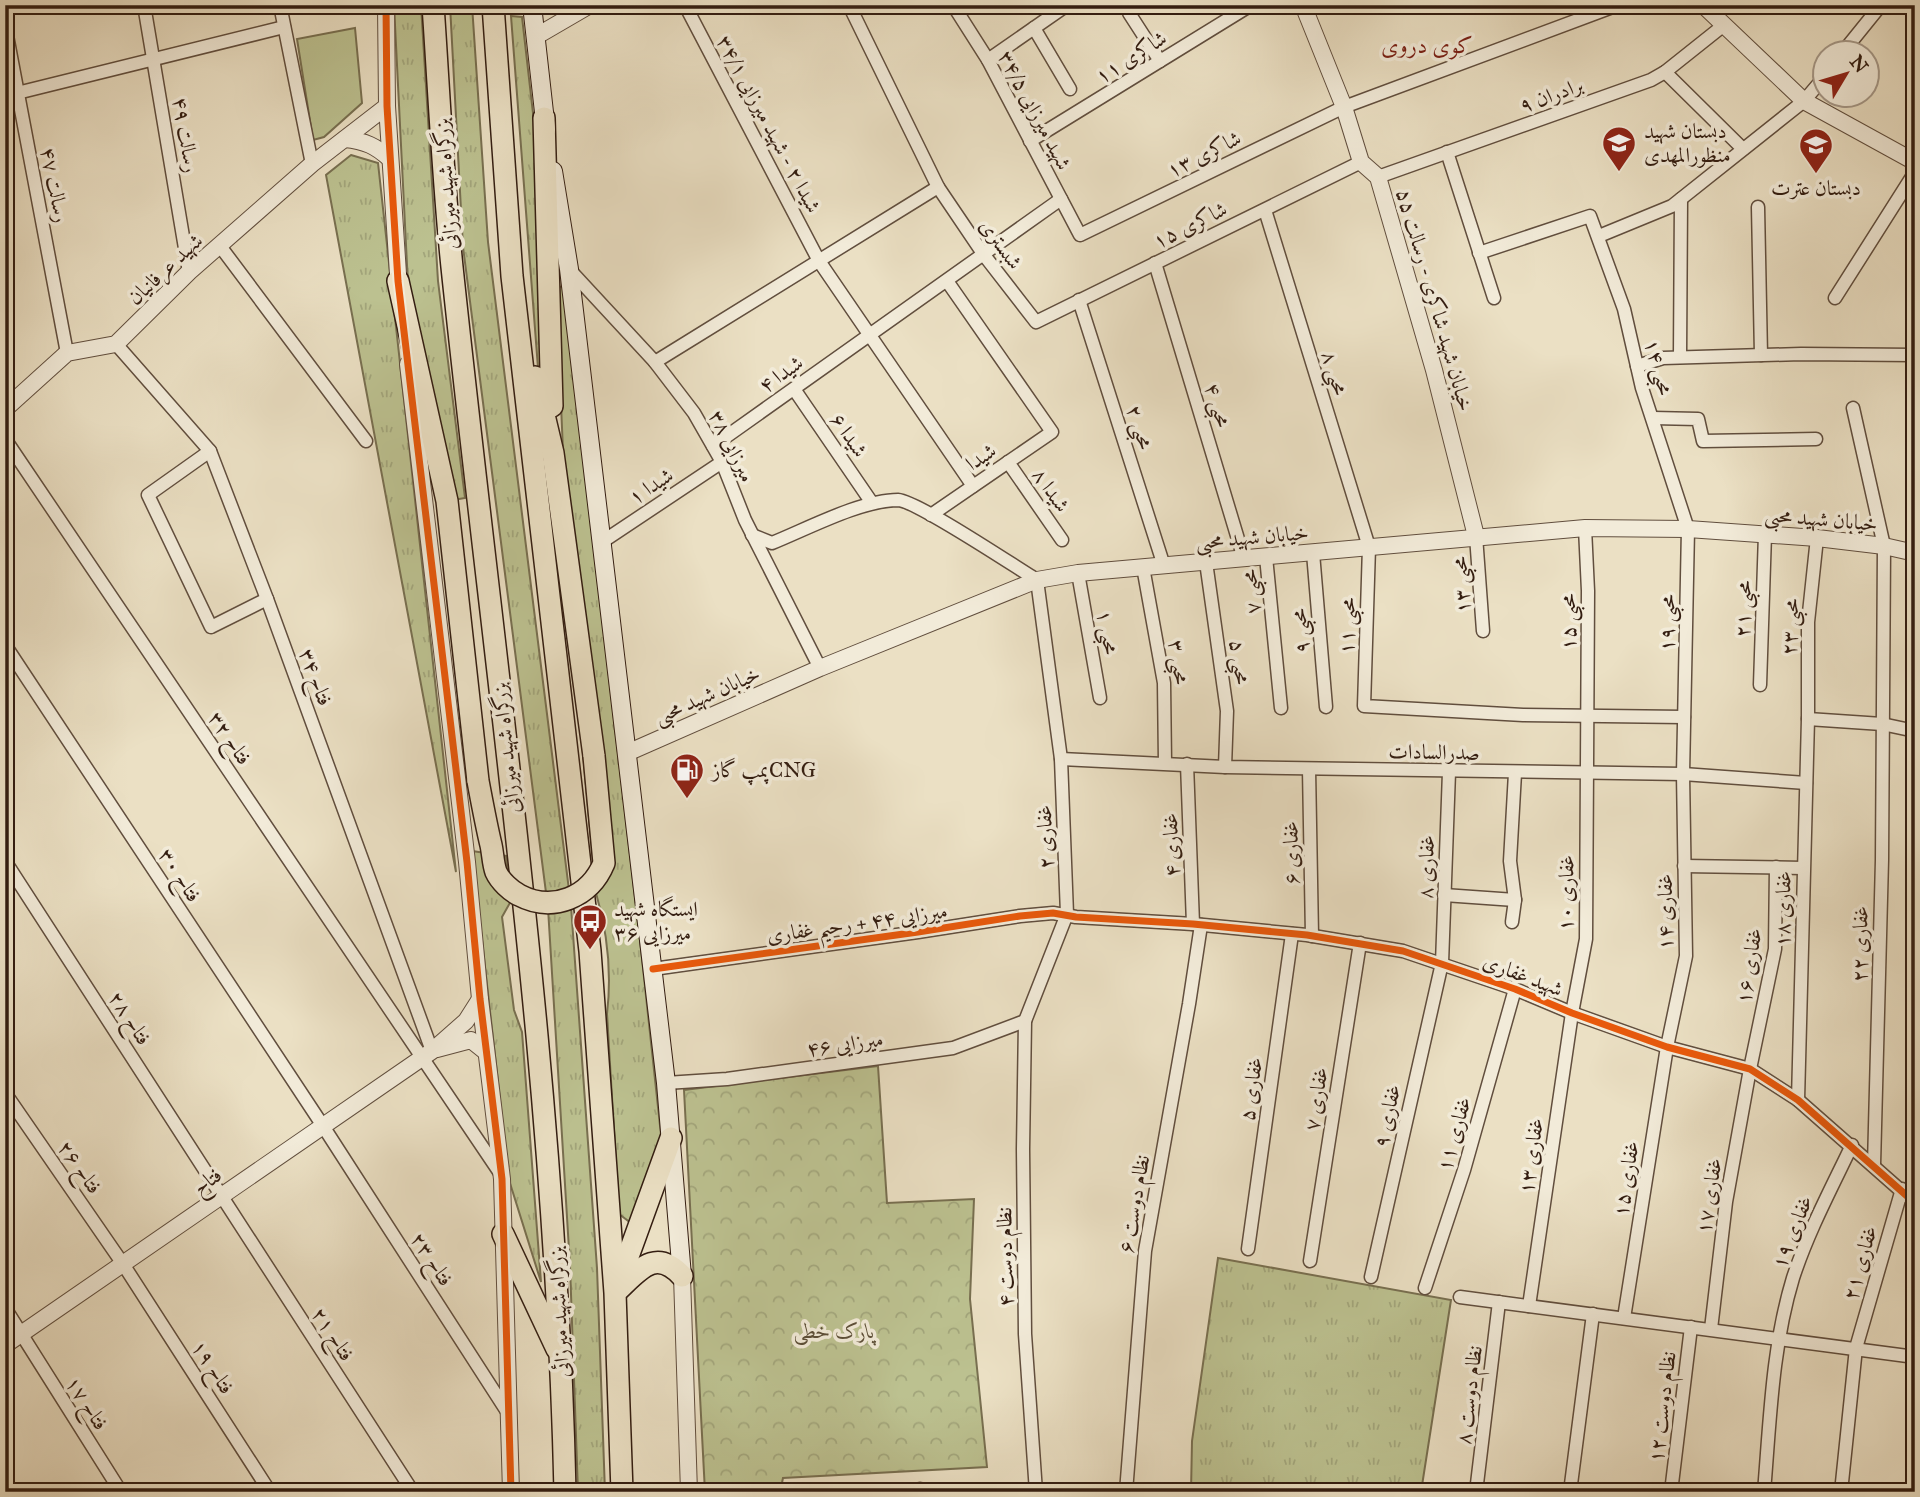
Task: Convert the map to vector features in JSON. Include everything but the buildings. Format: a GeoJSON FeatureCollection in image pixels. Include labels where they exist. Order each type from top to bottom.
{"type":"FeatureCollection","features":[{"type":"Feature","properties":{"kind":"highway","name":"بزرگراه شهید میرزائی"},"geometry":{"type":"LineString","coordinates":[[433,5],[452,263],[536,1028],[552,1200],[562,1361],[565,1492]]}},
{"type":"Feature","properties":{"kind":"highway"},"geometry":{"type":"LineString","coordinates":[[494,5],[512,276],[590,951],[615,1293],[622,1492]]}},
{"type":"Feature","properties":{"kind":"highway"},"geometry":{"type":"LineString","coordinates":[[544,118],[553,453]]}},
{"type":"Feature","properties":{"kind":"highway"},"geometry":{"type":"LineString","coordinates":[[398,281],[447,501],[478,781],[497,873],[507,886],[523,897],[541,903],[561,902],[588,888],[604,863],[594,756],[553,453],[512,276]]}},
{"type":"Feature","properties":{"kind":"highway"},"geometry":{"type":"LineString","coordinates":[[615,1293],[671,1138]]}},
{"type":"Feature","properties":{"kind":"highway"},"geometry":{"type":"LineString","coordinates":[[503,1234],[562,1361]]}},
{"type":"Feature","properties":{"kind":"highway"},"geometry":{"type":"LineString","coordinates":[[615,1293],[644,1265],[657,1262],[672,1265],[682,1276]]}},
{"type":"Feature","properties":{"kind":"main road"},"geometry":{"type":"LineString","coordinates":[[532,5],[544,118],[569,269],[653,969],[666,1083],[682,1276]]}},
{"type":"Feature","properties":{"kind":"street","name":"رسالت ۴۹"},"geometry":{"type":"LineString","coordinates":[[144,5],[189,272]]}},
{"type":"Feature","properties":{"kind":"street"},"geometry":{"type":"LineString","coordinates":[[280,5],[312,164]]}},
{"type":"Feature","properties":{"kind":"street"},"geometry":{"type":"LineString","coordinates":[[386,5],[387,106],[398,281],[501,1173],[511,1492]]}},
{"type":"Feature","properties":{"kind":"street"},"geometry":{"type":"LineString","coordinates":[[536,37],[590,5]]}},
{"type":"Feature","properties":{"kind":"street","name":"شیدا ۲ - شهید میرزایی ۳۴/۱"},"geometry":{"type":"LineString","coordinates":[[685,5],[819,261]]}},
{"type":"Feature","properties":{"kind":"street","name":"شبستری"},"geometry":{"type":"LineString","coordinates":[[849,5],[938,187],[984,255],[1036,322]]}},
{"type":"Feature","properties":{"kind":"street"},"geometry":{"type":"LineString","coordinates":[[988,60],[1067,5]]}},
{"type":"Feature","properties":{"kind":"street","name":"شاکری ۱۱"},"geometry":{"type":"LineString","coordinates":[[1030,141],[1251,5]]}},
{"type":"Feature","properties":{"kind":"street","name":"خیابان شهید شاکری - رسالت ۵۵"},"geometry":{"type":"LineString","coordinates":[[1303,5],[1344,107],[1362,162],[1378,177],[1434,370],[1476,537]]}},
{"type":"Feature","properties":{"kind":"street","name":"شاکری ۱۳"},"geometry":{"type":"LineString","coordinates":[[1080,235],[1344,107],[1618,5]]}},
{"type":"Feature","properties":{"kind":"street"},"geometry":{"type":"LineString","coordinates":[[1854,38],[1881,5]]}},
{"type":"Feature","properties":{"kind":"street","name":"شهید میرزایی ۳۴/۵"},"geometry":{"type":"LineString","coordinates":[[955,6],[988,60],[1080,235]]}},
{"type":"Feature","properties":{"kind":"street"},"geometry":{"type":"LineString","coordinates":[[1705,6],[1804,101],[1912,164]]}},
{"type":"Feature","properties":{"kind":"street"},"geometry":{"type":"LineString","coordinates":[[1129,12],[1160,61]]}},
{"type":"Feature","properties":{"kind":"street","name":"رسالت ۴۷"},"geometry":{"type":"LineString","coordinates":[[5,25],[12,95],[67,352]]}},
{"type":"Feature","properties":{"kind":"street","name":"برادران ۹"},"geometry":{"type":"LineString","coordinates":[[1378,177],[1651,80],[1724,25]]}},
{"type":"Feature","properties":{"kind":"street"},"geometry":{"type":"LineString","coordinates":[[12,95],[284,27]]}},
{"type":"Feature","properties":{"kind":"street"},"geometry":{"type":"LineString","coordinates":[[1034,28],[1070,89]]}},
{"type":"Feature","properties":{"kind":"street"},"geometry":{"type":"LineString","coordinates":[[1665,72],[1743,149]]}},
{"type":"Feature","properties":{"kind":"street"},"geometry":{"type":"LineString","coordinates":[[1599,236],[1672,206],[1804,101],[1812,91]]}},
{"type":"Feature","properties":{"kind":"street","name":"شهید عرفانیان"},"geometry":{"type":"LineString","coordinates":[[116,344],[189,272],[312,164],[387,106]]}},
{"type":"Feature","properties":{"kind":"street"},"geometry":{"type":"LineString","coordinates":[[345,139],[361,140],[377,147],[390,159]]}},
{"type":"Feature","properties":{"kind":"street"},"geometry":{"type":"LineString","coordinates":[[1835,298],[1912,164],[1915,142]]}},
{"type":"Feature","properties":{"kind":"street"},"geometry":{"type":"LineString","coordinates":[[1447,152],[1494,298]]}},
{"type":"Feature","properties":{"kind":"street","name":"شاکری ۱۵"},"geometry":{"type":"LineString","coordinates":[[1036,322],[1362,162]]}},
{"type":"Feature","properties":{"kind":"street"},"geometry":{"type":"LineString","coordinates":[[655,362],[938,187]]}},
{"type":"Feature","properties":{"kind":"street"},"geometry":{"type":"LineString","coordinates":[[1680,357],[1681,199]]}},
{"type":"Feature","properties":{"kind":"street","name":"شیدا ۴"},"geometry":{"type":"LineString","coordinates":[[713,446],[1061,200]]}},
{"type":"Feature","properties":{"kind":"street"},"geometry":{"type":"LineString","coordinates":[[1759,207],[1761,355]]}},
{"type":"Feature","properties":{"kind":"street","name":"محبی ۸"},"geometry":{"type":"LineString","coordinates":[[1265,210],[1369,547]]}},
{"type":"Feature","properties":{"kind":"street","name":"محبی ۱۴"},"geometry":{"type":"LineString","coordinates":[[1479,253],[1590,216],[1624,309],[1637,366],[1688,529]]}},
{"type":"Feature","properties":{"kind":"street"},"geometry":{"type":"LineString","coordinates":[[220,246],[366,441]]}},
{"type":"Feature","properties":{"kind":"street"},"geometry":{"type":"LineString","coordinates":[[819,261],[973,486]]}},
{"type":"Feature","properties":{"kind":"street","name":"محبی ۴"},"geometry":{"type":"LineString","coordinates":[[1155,263],[1244,559]]}},
{"type":"Feature","properties":{"kind":"street","name":"میرزایی ۳۸"},"geometry":{"type":"LineString","coordinates":[[569,269],[683,396],[722,462],[752,535],[820,668]]}},
{"type":"Feature","properties":{"kind":"street","name":"شیدا"},"geometry":{"type":"LineString","coordinates":[[931,515],[1052,432],[947,281]]}},
{"type":"Feature","properties":{"kind":"street","name":"محبی ۲"},"geometry":{"type":"LineString","coordinates":[[1079,300],[1164,566]]}},
{"type":"Feature","properties":{"kind":"street"},"geometry":{"type":"LineString","coordinates":[[5,409],[67,352],[116,344]]}},
{"type":"Feature","properties":{"kind":"street","name":"فتاح ۳۴"},"geometry":{"type":"LineString","coordinates":[[116,344],[210,451],[267,599],[427,1055]]}},
{"type":"Feature","properties":{"kind":"street"},"geometry":{"type":"LineString","coordinates":[[1637,366],[1663,358],[1680,357],[1915,355]]}},
{"type":"Feature","properties":{"kind":"street","name":"شیدا ۶"},"geometry":{"type":"LineString","coordinates":[[794,389],[872,503]]}},
{"type":"Feature","properties":{"kind":"street","name":"غفاری ۲۲"},"geometry":{"type":"LineString","coordinates":[[1853,408],[1884,546],[1874,1165]]}},
{"type":"Feature","properties":{"kind":"street"},"geometry":{"type":"LineString","coordinates":[[1653,418],[1698,419],[1703,441],[1816,439]]}},
{"type":"Feature","properties":{"kind":"street","name":"فتاح ۳۲"},"geometry":{"type":"LineString","coordinates":[[5,439],[427,1055]]}},
{"type":"Feature","properties":{"kind":"street"},"geometry":{"type":"LineString","coordinates":[[210,451],[148,495],[211,627],[267,599]]}},
{"type":"Feature","properties":{"kind":"street","name":"شیدا ۱"},"geometry":{"type":"LineString","coordinates":[[602,542],[722,462]]}},
{"type":"Feature","properties":{"kind":"street","name":"شیدا ۸"},"geometry":{"type":"LineString","coordinates":[[1008,462],[1062,540]]}},
{"type":"Feature","properties":{"kind":"street"},"geometry":{"type":"LineString","coordinates":[[752,535],[772,543],[872,503],[901,500],[931,515],[1037,580]]}},
{"type":"Feature","properties":{"kind":"street","name":"خیابان شهید محبی"},"geometry":{"type":"LineString","coordinates":[[627,754],[820,668],[1037,580],[1077,573],[1586,528],[1688,529],[1765,534],[1884,546],[1915,553]]}},
{"type":"Feature","properties":{"kind":"street","name":"محبی ۱۵"},"geometry":{"type":"LineString","coordinates":[[1586,528],[1587,773]]}},
{"type":"Feature","properties":{"kind":"street","name":"محبی ۱۹"},"geometry":{"type":"LineString","coordinates":[[1683,774],[1688,529]]}},
{"type":"Feature","properties":{"kind":"street","name":"محبی ۲۱"},"geometry":{"type":"LineString","coordinates":[[1760,685],[1765,534]]}},
{"type":"Feature","properties":{"kind":"street","name":"محبی ۱۳"},"geometry":{"type":"LineString","coordinates":[[1476,537],[1483,631]]}},
{"type":"Feature","properties":{"kind":"street","name":"محبی ۲۳"},"geometry":{"type":"LineString","coordinates":[[1808,719],[1808,622],[1817,538]]}},
{"type":"Feature","properties":{"kind":"street","name":"محبی ۱۱"},"geometry":{"type":"LineString","coordinates":[[1369,547],[1364,706],[1523,715],[1587,715]]}},
{"type":"Feature","properties":{"kind":"street","name":"محبی ۹"},"geometry":{"type":"LineString","coordinates":[[1313,553],[1326,707]]}},
{"type":"Feature","properties":{"kind":"street","name":"محبی ۷"},"geometry":{"type":"LineString","coordinates":[[1266,557],[1281,708]]}},
{"type":"Feature","properties":{"kind":"street","name":"محبی ۵"},"geometry":{"type":"LineString","coordinates":[[1206,562],[1227,711],[1225,767]]}},
{"type":"Feature","properties":{"kind":"street","name":"محبی ۳"},"geometry":{"type":"LineString","coordinates":[[1143,567],[1164,683],[1165,763]]}},
{"type":"Feature","properties":{"kind":"street","name":"محبی ۱"},"geometry":{"type":"LineString","coordinates":[[1077,573],[1100,698]]}},
{"type":"Feature","properties":{"kind":"street","name":"غفاری ۲"},"geometry":{"type":"LineString","coordinates":[[1037,580],[1061,759],[1067,914]]}},
{"type":"Feature","properties":{"kind":"street","name":"فتاح ۳۰"},"geometry":{"type":"LineString","coordinates":[[5,645],[323,1126]]}},
{"type":"Feature","properties":{"kind":"street"},"geometry":{"type":"LineString","coordinates":[[1587,715],[1684,717]]}},
{"type":"Feature","properties":{"kind":"street"},"geometry":{"type":"LineString","coordinates":[[1808,719],[1882,724],[1915,731]]}},
{"type":"Feature","properties":{"kind":"street","name":"غفاری ۱۸"},"geometry":{"type":"LineString","coordinates":[[1798,1100],[1808,719]]}},
{"type":"Feature","properties":{"kind":"street","name":"صدرالسادات"},"geometry":{"type":"LineString","coordinates":[[1061,759],[1225,767],[1683,774],[1806,783]]}},
{"type":"Feature","properties":{"kind":"street","name":"غفاری ۴"},"geometry":{"type":"LineString","coordinates":[[1187,764],[1197,924]]}},
{"type":"Feature","properties":{"kind":"street","name":"غفاری ۶"},"geometry":{"type":"LineString","coordinates":[[1310,769],[1312,936]]}},
{"type":"Feature","properties":{"kind":"street","name":"غفاری ۸"},"geometry":{"type":"LineString","coordinates":[[1441,963],[1449,772]]}},
{"type":"Feature","properties":{"kind":"street"},"geometry":{"type":"LineString","coordinates":[[1512,922],[1515,900],[1510,861],[1515,773]]}},
{"type":"Feature","properties":{"kind":"street","name":"غفاری ۱۰"},"geometry":{"type":"LineString","coordinates":[[1572,1013],[1586,939],[1587,773]]}},
{"type":"Feature","properties":{"kind":"street","name":"غفاری ۱۴"},"geometry":{"type":"LineString","coordinates":[[1667,1047],[1686,956],[1683,774]]}},
{"type":"Feature","properties":{"kind":"street","name":"فتاح ۲۸"},"geometry":{"type":"LineString","coordinates":[[5,861],[221,1196]]}},
{"type":"Feature","properties":{"kind":"street"},"geometry":{"type":"LineString","coordinates":[[1684,866],[1803,868]]}},
{"type":"Feature","properties":{"kind":"street","name":"غفاری ۱۶"},"geometry":{"type":"LineString","coordinates":[[1750,1069],[1775,949],[1776,867]]}},
{"type":"Feature","properties":{"kind":"street"},"geometry":{"type":"LineString","coordinates":[[1444,895],[1515,900]]}},
{"type":"Feature","properties":{"kind":"street"},"geometry":{"type":"LineString","coordinates":[[1025,1021],[1067,914]]}},
{"type":"Feature","properties":{"kind":"street","name":"شهید غفاری"},"geometry":{"type":"LineString","coordinates":[[1067,914],[1095,919],[1197,924],[1312,936],[1403,951],[1441,963],[1667,1047],[1750,1069],[1798,1100],[1915,1203]]}},
{"type":"Feature","properties":{"kind":"street","name":"میرزایی ۴۴ + رحیم غفاری"},"geometry":{"type":"LineString","coordinates":[[653,969],[1020,916],[1067,914]]}},
{"type":"Feature","properties":{"kind":"street","name":"نظام دوست ۶"},"geometry":{"type":"LineString","coordinates":[[1126,1492],[1144,1251],[1189,1004],[1197,924]]}},
{"type":"Feature","properties":{"kind":"street","name":"غفاری ۵"},"geometry":{"type":"LineString","coordinates":[[1248,1249],[1292,934]]}},
{"type":"Feature","properties":{"kind":"street","name":"غفاری ۷"},"geometry":{"type":"LineString","coordinates":[[1310,1261],[1360,943]]}},
{"type":"Feature","properties":{"kind":"street","name":"غفاری ۹"},"geometry":{"type":"LineString","coordinates":[[1371,1277],[1441,963]]}},
{"type":"Feature","properties":{"kind":"street","name":"غفاری ۱۱"},"geometry":{"type":"LineString","coordinates":[[1425,1288],[1464,1170],[1515,989]]}},
{"type":"Feature","properties":{"kind":"street","name":"فتاح"},"geometry":{"type":"LineString","coordinates":[[5,1345],[427,1055],[466,1021],[480,999]]}},
{"type":"Feature","properties":{"kind":"street","name":"غفاری ۱۳"},"geometry":{"type":"LineString","coordinates":[[1529,1306],[1572,1013]]}},
{"type":"Feature","properties":{"kind":"street","name":"میرزایی ۴۶"},"geometry":{"type":"LineString","coordinates":[[666,1083],[727,1079],[954,1048],[1025,1021]]}},
{"type":"Feature","properties":{"kind":"street","name":"نظام دوست ۴"},"geometry":{"type":"LineString","coordinates":[[1025,1021],[1025,1334],[1036,1492]]}},
{"type":"Feature","properties":{"kind":"street","name":"فتاح"},"geometry":{"type":"LineString","coordinates":[[427,1055],[471,1040],[486,1052]]}},
{"type":"Feature","properties":{"kind":"street","name":"غفاری ۱۵"},"geometry":{"type":"LineString","coordinates":[[1623,1318],[1667,1047]]}},
{"type":"Feature","properties":{"kind":"street"},"geometry":{"type":"LineString","coordinates":[[427,1055],[501,1173]]}},
{"type":"Feature","properties":{"kind":"street","name":"غفاری ۱۷"},"geometry":{"type":"LineString","coordinates":[[1711,1329],[1726,1202],[1750,1069]]}},
{"type":"Feature","properties":{"kind":"street","name":"فتاح ۲۶"},"geometry":{"type":"LineString","coordinates":[[5,1093],[123,1264]]}},
{"type":"Feature","properties":{"kind":"street","name":"فتاح ۲۳"},"geometry":{"type":"LineString","coordinates":[[323,1126],[508,1413]]}},
{"type":"Feature","properties":{"kind":"street","name":"غفاری ۱۹"},"geometry":{"type":"LineString","coordinates":[[1764,1492],[1779,1338],[1793,1279],[1819,1213],[1852,1145]]}},
{"type":"Feature","properties":{"kind":"street","name":"غفاری ۲۱"},"geometry":{"type":"LineString","coordinates":[[1841,1492],[1856,1348],[1902,1189]]}},
{"type":"Feature","properties":{"kind":"street","name":"فتاح ۲۱"},"geometry":{"type":"LineString","coordinates":[[221,1196],[413,1492]]}},
{"type":"Feature","properties":{"kind":"street","name":"فتاح ۱۹"},"geometry":{"type":"LineString","coordinates":[[123,1264],[270,1492]]}},
{"type":"Feature","properties":{"kind":"street"},"geometry":{"type":"LineString","coordinates":[[682,1276],[689,1492]]}},
{"type":"Feature","properties":{"kind":"street"},"geometry":{"type":"LineString","coordinates":[[1460,1297],[1915,1357]]}},
{"type":"Feature","properties":{"kind":"street","name":"نظام دوست ۸"},"geometry":{"type":"LineString","coordinates":[[1476,1492],[1499,1302]]}},
{"type":"Feature","properties":{"kind":"street","name":"فتاح ۱۷"},"geometry":{"type":"LineString","coordinates":[[5,1308],[121,1492]]}},
{"type":"Feature","properties":{"kind":"street"},"geometry":{"type":"LineString","coordinates":[[1570,1492],[1593,1314]]}},
{"type":"Feature","properties":{"kind":"street","name":"نظام دوست ۱۲"},"geometry":{"type":"LineString","coordinates":[[1671,1492],[1691,1327]]}},
{"type":"Feature","properties":{"kind":"green space"},"geometry":{"type":"Polygon","coordinates":[[[394,5],[421,5],[438,281],[465,498],[453,500],[408,285],[394,5]]]}},
{"type":"Feature","properties":{"kind":"green space"},"geometry":{"type":"Polygon","coordinates":[[[450,5],[472,5],[488,242],[571,906],[597,1268],[605,1492],[578,1492],[570,1266],[548,908],[463,247],[450,5]]]}},
{"type":"Feature","properties":{"kind":"green space"},"geometry":{"type":"Polygon","coordinates":[[[511,16],[522,17],[539,166],[546,364],[538,368],[511,16]]]}},
{"type":"Feature","properties":{"kind":"green space"},"geometry":{"type":"Polygon","coordinates":[[[355,28],[362,103],[324,137],[313,140],[297,39],[355,28]]]}},
{"type":"Feature","properties":{"kind":"green space"},"geometry":{"type":"Polygon","coordinates":[[[351,155],[378,163],[456,872],[326,175],[351,155]]]}},
{"type":"Feature","properties":{"kind":"green space"},"geometry":{"type":"Polygon","coordinates":[[[563,286],[661,1135],[631,1223],[619,1214],[607,1014],[608,953],[596,893],[570,614],[556,288],[563,286]]]}},
{"type":"Feature","properties":{"kind":"green space"},"geometry":{"type":"Polygon","coordinates":[[[472,851],[506,856],[511,901],[502,917],[514,1010],[522,1032],[541,1282],[509,1180],[472,851]]]}},
{"type":"Feature","properties":{"kind":"green space","name":"پارک خطی"},"geometry":{"type":"Polygon","coordinates":[[[878,1066],[887,1203],[974,1199],[970,1299],[987,1467],[783,1478],[780,1492],[705,1492],[684,1090],[878,1066]]]}},
{"type":"Feature","properties":{"kind":"green space"},"geometry":{"type":"Polygon","coordinates":[[[1218,1258],[1451,1300],[1421,1492],[1191,1492],[1192,1441],[1218,1258]]]}},
{"type":"Feature","properties":{"kind":"cycle path"},"geometry":{"type":"LineString","coordinates":[[386,5],[387,106],[398,281],[502,1179],[511,1492]]}},
{"type":"Feature","properties":{"kind":"cycle path"},"geometry":{"type":"LineString","coordinates":[[653,969],[1053,913],[1307,935],[1403,951],[1515,989],[1572,1013],[1667,1047],[1750,1069],[1798,1100],[1915,1203]]}},
{"type":"Feature","properties":{"kind":"place","name":"دبستان شهید منظورالمهدی"},"geometry":{"type":"Point","coordinates":[1619,173]}},
{"type":"Feature","properties":{"kind":"place","name":"دبستان عترت"},"geometry":{"type":"Point","coordinates":[1816,175]}},
{"type":"Feature","properties":{"kind":"place","name":"پمپ گازCNG"},"geometry":{"type":"Point","coordinates":[687,800]}},
{"type":"Feature","properties":{"kind":"place","name":"ایستگاه شهید میرزایی ۳۶"},"geometry":{"type":"Point","coordinates":[590,951]}},
{"type":"Feature","properties":{"kind":"district","name":"کوی دروی"},"geometry":{"type":"Point","coordinates":[1427,45]}}]}
